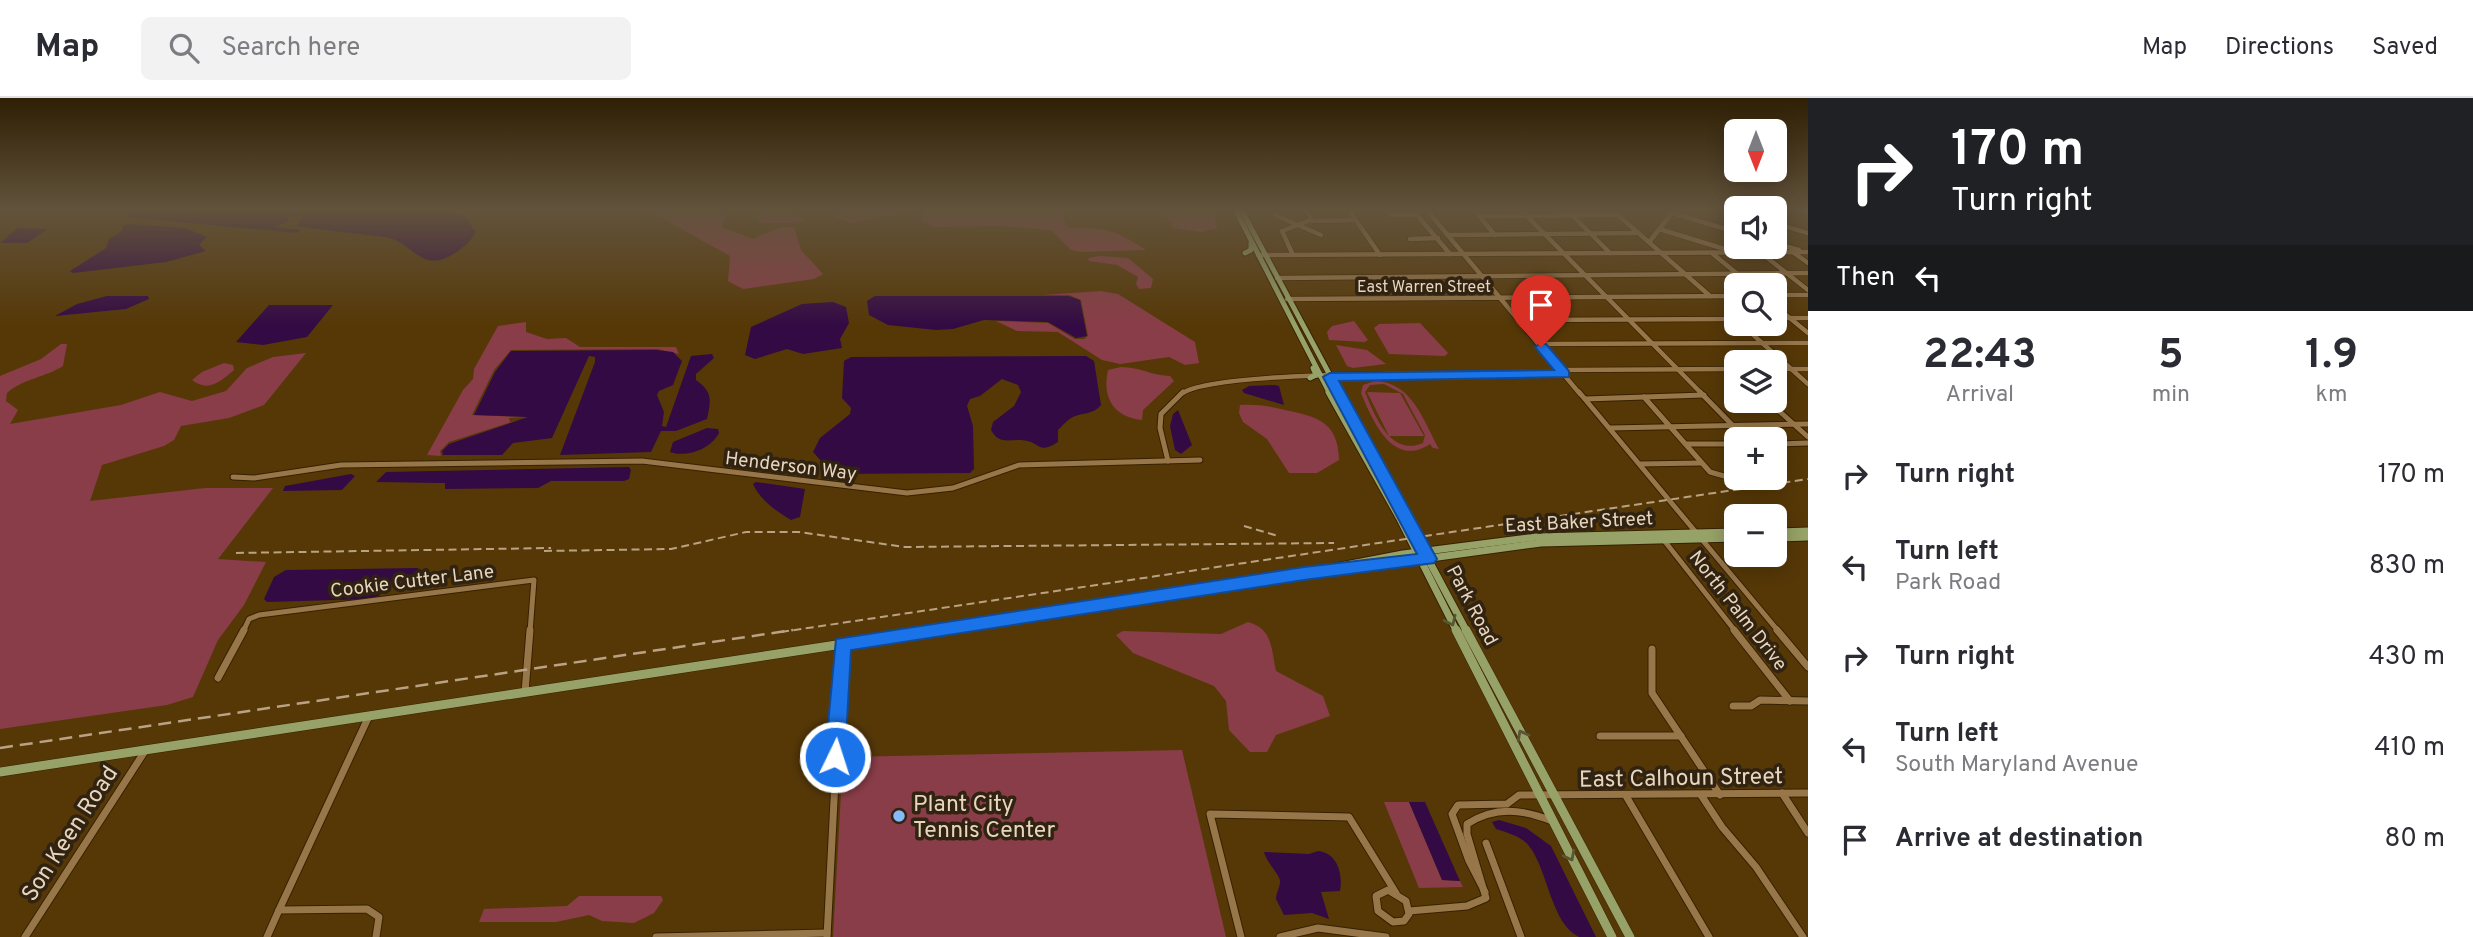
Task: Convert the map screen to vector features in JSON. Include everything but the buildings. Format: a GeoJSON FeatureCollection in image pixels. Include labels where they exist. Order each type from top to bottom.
{"type":"FeatureCollection","features":[{"type":"Feature","properties":{"kind":"main road"},"geometry":{"type":"LineString","coordinates":[[1245,253],[1251,248]]}},
{"type":"Feature","properties":{"kind":"main road","name":"Park Road"},"geometry":{"type":"LineString","coordinates":[[1256,248],[1277,278],[1320,377],[1423,555],[1630,937]]}},
{"type":"Feature","properties":{"kind":"main road"},"geometry":{"type":"LineString","coordinates":[[1258,248],[1262,255]]}},
{"type":"Feature","properties":{"kind":"main road","name":"Park Road"},"geometry":{"type":"LineString","coordinates":[[1259,248],[1267,272],[1330,377],[1423,555],[1539,795],[1612,937]]}},
{"type":"Feature","properties":{"kind":"main road"},"geometry":{"type":"LineString","coordinates":[[1304,344],[1316,375],[1310,377]]}},
{"type":"Feature","properties":{"kind":"main road"},"geometry":{"type":"LineString","coordinates":[[1304,344],[1321,371],[1330,377]]}},
{"type":"Feature","properties":{"kind":"main road"},"geometry":{"type":"LineString","coordinates":[[1320,377],[1330,384],[1351,416]]}},
{"type":"Feature","properties":{"kind":"main road"},"geometry":{"type":"LineString","coordinates":[[1787,531],[1808,531]]}},
{"type":"Feature","properties":{"kind":"main road","name":"East Baker Street"},"geometry":{"type":"LineString","coordinates":[[1423,555],[1552,542],[1663,539],[1724,533]]}},
{"type":"Feature","properties":{"kind":"main road","name":"East Baker Street"},"geometry":{"type":"LineString","coordinates":[[1423,555],[1499,541],[1576,534],[1724,537]]}},
{"type":"Feature","properties":{"kind":"main road"},"geometry":{"type":"LineString","coordinates":[[1787,538],[1808,537]]}},
{"type":"Feature","properties":{"kind":"main road"},"geometry":{"type":"LineString","coordinates":[[0,772],[1423,555]]}},
{"type":"Feature","properties":{"kind":"street"},"geometry":{"type":"LineString","coordinates":[[1289,248],[1293,256]]}},
{"type":"Feature","properties":{"kind":"street"},"geometry":{"type":"LineString","coordinates":[[1375,248],[1380,255]]}},
{"type":"Feature","properties":{"kind":"street"},"geometry":{"type":"LineString","coordinates":[[1446,248],[1450,254]]}},
{"type":"Feature","properties":{"kind":"street"},"geometry":{"type":"LineString","coordinates":[[1458,248],[1808,667]]}},
{"type":"Feature","properties":{"kind":"street"},"geometry":{"type":"LineString","coordinates":[[1555,248],[1733,426]]}},
{"type":"Feature","properties":{"kind":"street"},"geometry":{"type":"LineString","coordinates":[[1605,248],[1610,253]]}},
{"type":"Feature","properties":{"kind":"street"},"geometry":{"type":"LineString","coordinates":[[1656,248],[1710,296]]}},
{"type":"Feature","properties":{"kind":"street"},"geometry":{"type":"LineString","coordinates":[[1262,255],[1724,252]]}},
{"type":"Feature","properties":{"kind":"street"},"geometry":{"type":"LineString","coordinates":[[1787,252],[1805,252]]}},
{"type":"Feature","properties":{"kind":"street"},"geometry":{"type":"LineString","coordinates":[[1793,252],[1808,264]]}},
{"type":"Feature","properties":{"kind":"street"},"geometry":{"type":"LineString","coordinates":[[1712,253],[1736,273]]}},
{"type":"Feature","properties":{"kind":"street"},"geometry":{"type":"LineString","coordinates":[[1769,259],[1786,273]]}},
{"type":"Feature","properties":{"kind":"street"},"geometry":{"type":"LineString","coordinates":[[1787,273],[1808,273]]}},
{"type":"Feature","properties":{"kind":"street"},"geometry":{"type":"LineString","coordinates":[[1277,278],[1724,274]]}},
{"type":"Feature","properties":{"kind":"street"},"geometry":{"type":"LineString","coordinates":[[1787,274],[1808,293]]}},
{"type":"Feature","properties":{"kind":"street"},"geometry":{"type":"LineString","coordinates":[[1787,294],[1808,293]]}},
{"type":"Feature","properties":{"kind":"street","name":"East Warren Street"},"geometry":{"type":"LineString","coordinates":[[1284,299],[1724,296]]}},
{"type":"Feature","properties":{"kind":"street"},"geometry":{"type":"LineString","coordinates":[[1787,316],[1808,333]]}},
{"type":"Feature","properties":{"kind":"street"},"geometry":{"type":"LineString","coordinates":[[1790,318],[1808,318]]}},
{"type":"Feature","properties":{"kind":"street"},"geometry":{"type":"LineString","coordinates":[[1519,320],[1724,319]]}},
{"type":"Feature","properties":{"kind":"street"},"geometry":{"type":"LineString","coordinates":[[1755,336],[1808,384]]}},
{"type":"Feature","properties":{"kind":"street"},"geometry":{"type":"LineString","coordinates":[[1539,344],[1808,342]]}},
{"type":"Feature","properties":{"kind":"street"},"geometry":{"type":"LineString","coordinates":[[1787,369],[1808,369]]}},
{"type":"Feature","properties":{"kind":"street"},"geometry":{"type":"LineString","coordinates":[[1168,461],[1160,428],[1161,414],[1185,391],[1240,380],[1724,370]]}},
{"type":"Feature","properties":{"kind":"street"},"geometry":{"type":"LineString","coordinates":[[1585,399],[1704,395]]}},
{"type":"Feature","properties":{"kind":"street"},"geometry":{"type":"LineString","coordinates":[[1644,397],[1701,463],[1717,475],[1724,475]]}},
{"type":"Feature","properties":{"kind":"street"},"geometry":{"type":"LineString","coordinates":[[1781,413],[1808,438]]}},
{"type":"Feature","properties":{"kind":"street"},"geometry":{"type":"LineString","coordinates":[[1610,428],[1808,424]]}},
{"type":"Feature","properties":{"kind":"street"},"geometry":{"type":"LineString","coordinates":[[1787,444],[1808,443]]}},
{"type":"Feature","properties":{"kind":"street"},"geometry":{"type":"LineString","coordinates":[[1687,444],[1724,444]]}},
{"type":"Feature","properties":{"kind":"street","name":"Henderson Way"},"geometry":{"type":"LineString","coordinates":[[233,477],[248,478],[333,466],[642,461],[907,493],[953,488],[1019,465],[1200,460]]}},
{"type":"Feature","properties":{"kind":"street"},"geometry":{"type":"LineString","coordinates":[[1640,464],[1701,463]]}},
{"type":"Feature","properties":{"kind":"street","name":"North Palm Drive"},"geometry":{"type":"LineString","coordinates":[[1663,539],[1790,701]]}},
{"type":"Feature","properties":{"kind":"street","name":"Cookie Cutter Lane"},"geometry":{"type":"LineString","coordinates":[[218,678],[233,654],[248,620],[259,615],[328,605],[340,607],[534,580],[525,692]]}},
{"type":"Feature","properties":{"kind":"street"},"geometry":{"type":"LineString","coordinates":[[657,937],[827,935],[842,644]]}},
{"type":"Feature","properties":{"kind":"street"},"geometry":{"type":"LineString","coordinates":[[1652,649],[1652,692],[1720,795]]}},
{"type":"Feature","properties":{"kind":"street"},"geometry":{"type":"LineString","coordinates":[[1798,655],[1808,655]]}},
{"type":"Feature","properties":{"kind":"street"},"geometry":{"type":"LineString","coordinates":[[1733,706],[1751,706],[1760,700],[1808,701]]}},
{"type":"Feature","properties":{"kind":"street"},"geometry":{"type":"LineString","coordinates":[[267,937],[369,716]]}},
{"type":"Feature","properties":{"kind":"street"},"geometry":{"type":"LineString","coordinates":[[1600,736],[1681,736]]}},
{"type":"Feature","properties":{"kind":"street","name":"Son Keen Road"},"geometry":{"type":"LineString","coordinates":[[25,937],[145,750]]}},
{"type":"Feature","properties":{"kind":"street"},"geometry":{"type":"LineString","coordinates":[[1782,793],[1808,832]]}},
{"type":"Feature","properties":{"kind":"street","name":"East Calhoun Street"},"geometry":{"type":"LineString","coordinates":[[1509,807],[1519,795],[1808,793]]}},
{"type":"Feature","properties":{"kind":"street"},"geometry":{"type":"LineString","coordinates":[[1701,795],[1722,827],[1756,867],[1803,937]]}},
{"type":"Feature","properties":{"kind":"street"},"geometry":{"type":"LineString","coordinates":[[1626,796],[1709,937]]}},
{"type":"Feature","properties":{"kind":"street"},"geometry":{"type":"LineString","coordinates":[[1473,803],[1481,814]]}},
{"type":"Feature","properties":{"kind":"street"},"geometry":{"type":"LineString","coordinates":[[1409,911],[1466,906],[1486,898],[1485,882],[1452,814],[1458,805],[1473,803],[1530,810],[1552,821]]}},
{"type":"Feature","properties":{"kind":"street"},"geometry":{"type":"LineString","coordinates":[[1462,833],[1467,824],[1481,814],[1509,807]]}},
{"type":"Feature","properties":{"kind":"street"},"geometry":{"type":"LineString","coordinates":[[1241,937],[1210,814],[1349,817],[1396,893]]}},
{"type":"Feature","properties":{"kind":"street"},"geometry":{"type":"LineString","coordinates":[[1462,833],[1485,892]]}},
{"type":"Feature","properties":{"kind":"street"},"geometry":{"type":"LineString","coordinates":[[1486,843],[1521,937]]}},
{"type":"Feature","properties":{"kind":"street"},"geometry":{"type":"LineString","coordinates":[[1485,882],[1501,883]]}},
{"type":"Feature","properties":{"kind":"street"},"geometry":{"type":"LineString","coordinates":[[1382,891],[1396,893],[1404,898],[1409,911],[1404,921],[1390,920],[1378,911],[1376,896],[1382,891]]}},
{"type":"Feature","properties":{"kind":"street"},"geometry":{"type":"LineString","coordinates":[[279,910],[367,909],[379,917],[376,937]]}},
{"type":"Feature","properties":{"kind":"street"},"geometry":{"type":"LineString","coordinates":[[1280,937],[1296,929],[1313,927],[1386,937],[1390,920]]}},
{"type":"Feature","properties":{"kind":"shaded area"},"geometry":{"type":"Polygon","coordinates":[[[106,248],[203,248],[206,251],[166,262],[73,273],[70,271],[106,248]]]}},
{"type":"Feature","properties":{"kind":"shaded area"},"geometry":{"type":"Polygon","coordinates":[[[408,248],[461,248],[438,260],[422,258],[408,248]]]}},
{"type":"Feature","properties":{"kind":"shaded area"},"geometry":{"type":"Polygon","coordinates":[[[716,248],[800,248],[823,274],[814,279],[743,289],[728,281],[730,256],[716,248]]]}},
{"type":"Feature","properties":{"kind":"shaded area"},"geometry":{"type":"Polygon","coordinates":[[[1069,248],[1146,250],[1080,252],[1069,248]]]}},
{"type":"Feature","properties":{"kind":"shaded area"},"geometry":{"type":"Polygon","coordinates":[[[1088,258],[1128,258],[1153,279],[1151,288],[1139,289],[1136,284],[1138,277],[1117,265],[1089,261],[1088,258]]]}},
{"type":"Feature","properties":{"kind":"shaded area"},"geometry":{"type":"Polygon","coordinates":[[[1101,291],[1118,294],[1195,342],[1199,363],[1185,365],[1169,357],[1120,364],[1102,360],[1058,332],[1017,331],[996,321],[1048,323],[1075,339],[1084,339],[1088,336],[1081,300],[1069,295],[1043,295],[1101,291]]]}},
{"type":"Feature","properties":{"kind":"shaded area"},"geometry":{"type":"Polygon","coordinates":[[[107,296],[148,296],[149,299],[126,309],[55,316],[77,304],[107,296]]]}},
{"type":"Feature","properties":{"kind":"shaded area"},"geometry":{"type":"Polygon","coordinates":[[[875,296],[1069,296],[1080,300],[1087,336],[1076,338],[1048,322],[984,320],[953,329],[936,330],[888,325],[869,315],[867,301],[875,296]]]}},
{"type":"Feature","properties":{"kind":"shaded area"},"geometry":{"type":"Polygon","coordinates":[[[833,302],[846,307],[849,323],[840,339],[842,348],[803,354],[787,349],[755,359],[745,355],[751,327],[802,304],[833,302]]]}},
{"type":"Feature","properties":{"kind":"shaded area"},"geometry":{"type":"Polygon","coordinates":[[[269,305],[333,305],[307,337],[263,345],[236,342],[269,305]]]}},
{"type":"Feature","properties":{"kind":"shaded area"},"geometry":{"type":"Polygon","coordinates":[[[1354,321],[1368,340],[1329,340],[1327,332],[1332,326],[1354,321]]]}},
{"type":"Feature","properties":{"kind":"shaded area"},"geometry":{"type":"Polygon","coordinates":[[[526,322],[526,332],[547,339],[566,338],[580,347],[676,347],[679,354],[657,349],[511,350],[494,370],[472,415],[526,417],[509,418],[510,422],[518,420],[449,442],[440,451],[441,456],[427,455],[463,390],[473,379],[474,369],[498,326],[526,322]]]}},
{"type":"Feature","properties":{"kind":"shaded area"},"geometry":{"type":"Polygon","coordinates":[[[1420,323],[1448,353],[1445,356],[1389,354],[1374,328],[1379,324],[1420,323]]]}},
{"type":"Feature","properties":{"kind":"shaded area"},"geometry":{"type":"Polygon","coordinates":[[[61,344],[67,344],[63,366],[20,384],[7,393],[6,401],[18,410],[10,424],[121,405],[160,392],[192,401],[226,391],[247,368],[273,357],[306,353],[264,405],[229,418],[181,426],[174,440],[164,446],[102,465],[90,501],[205,488],[273,488],[218,559],[266,562],[244,605],[218,640],[193,697],[167,705],[0,729],[0,376],[41,359],[61,344]]]}},
{"type":"Feature","properties":{"kind":"shaded area"},"geometry":{"type":"Polygon","coordinates":[[[1336,345],[1367,350],[1386,364],[1353,368],[1347,366],[1336,345]]]}},
{"type":"Feature","properties":{"kind":"shaded area"},"geometry":{"type":"Polygon","coordinates":[[[511,351],[673,352],[682,361],[673,385],[659,391],[657,395],[664,412],[662,426],[666,427],[691,356],[712,354],[714,358],[696,374],[696,380],[705,388],[709,397],[707,419],[676,431],[661,431],[651,452],[560,455],[595,362],[595,357],[589,356],[552,438],[513,443],[502,455],[443,455],[442,451],[449,444],[528,417],[474,415],[495,372],[511,351]]]}},
{"type":"Feature","properties":{"kind":"shaded area"},"geometry":{"type":"Polygon","coordinates":[[[1086,356],[1094,361],[1101,405],[1069,420],[1058,430],[1058,442],[1047,447],[1022,440],[1002,440],[991,430],[993,422],[1014,406],[1021,392],[1018,385],[1002,379],[980,396],[970,399],[967,406],[973,426],[974,469],[970,473],[833,474],[813,452],[820,438],[850,414],[851,408],[842,398],[844,361],[851,357],[1086,356]]]}},
{"type":"Feature","properties":{"kind":"shaded area"},"geometry":{"type":"Polygon","coordinates":[[[224,363],[233,365],[234,370],[214,384],[203,385],[192,380],[202,372],[224,363]]]}},
{"type":"Feature","properties":{"kind":"shaded area"},"geometry":{"type":"Polygon","coordinates":[[[1121,367],[1170,376],[1174,381],[1143,410],[1142,420],[1124,415],[1108,397],[1108,370],[1121,367]]]}},
{"type":"Feature","properties":{"kind":"shaded area"},"geometry":{"type":"Polygon","coordinates":[[[1375,381],[1388,383],[1407,395],[1415,404],[1439,449],[1430,444],[1417,450],[1394,446],[1385,438],[1371,415],[1361,393],[1363,385],[1375,381]],[[1384,384],[1370,385],[1365,392],[1385,432],[1401,444],[1411,446],[1423,443],[1425,435],[1403,394],[1384,384]]]}},
{"type":"Feature","properties":{"kind":"shaded area"},"geometry":{"type":"Polygon","coordinates":[[[1249,386],[1279,386],[1284,405],[1244,393],[1242,390],[1249,386]]]}},
{"type":"Feature","properties":{"kind":"shaded area"},"geometry":{"type":"Polygon","coordinates":[[[1367,392],[1400,393],[1424,436],[1389,436],[1367,392]]]}},
{"type":"Feature","properties":{"kind":"shaded area"},"geometry":{"type":"Polygon","coordinates":[[[1240,405],[1274,407],[1307,415],[1324,423],[1335,437],[1339,460],[1317,473],[1289,473],[1267,439],[1243,422],[1239,413],[1240,405]]]}},
{"type":"Feature","properties":{"kind":"shaded area"},"geometry":{"type":"Polygon","coordinates":[[[1178,410],[1192,445],[1181,454],[1175,450],[1170,426],[1173,414],[1178,410]]]}},
{"type":"Feature","properties":{"kind":"shaded area"},"geometry":{"type":"Polygon","coordinates":[[[707,428],[718,429],[719,433],[704,448],[683,454],[670,452],[673,442],[707,428]]]}},
{"type":"Feature","properties":{"kind":"shaded area"},"geometry":{"type":"Polygon","coordinates":[[[629,467],[629,479],[624,481],[551,481],[538,488],[445,489],[445,483],[376,482],[386,472],[629,467]]]}},
{"type":"Feature","properties":{"kind":"shaded area"},"geometry":{"type":"Polygon","coordinates":[[[351,474],[355,476],[342,490],[283,491],[285,486],[351,474]]]}},
{"type":"Feature","properties":{"kind":"shaded area"},"geometry":{"type":"Polygon","coordinates":[[[756,482],[805,489],[800,517],[791,520],[774,509],[756,490],[753,484],[756,482]]]}},
{"type":"Feature","properties":{"kind":"shaded area"},"geometry":{"type":"Polygon","coordinates":[[[417,568],[423,571],[421,579],[388,583],[379,596],[371,599],[267,602],[264,599],[274,577],[286,570],[417,568]]]}},
{"type":"Feature","properties":{"kind":"shaded area"},"geometry":{"type":"Polygon","coordinates":[[[1248,622],[1262,629],[1270,640],[1276,671],[1323,696],[1330,716],[1276,735],[1267,752],[1250,752],[1229,730],[1226,701],[1214,686],[1133,653],[1116,635],[1123,631],[1221,634],[1248,622]]]}},
{"type":"Feature","properties":{"kind":"shaded area"},"geometry":{"type":"Polygon","coordinates":[[[1182,750],[1226,937],[833,937],[843,757],[1182,750]]]}},
{"type":"Feature","properties":{"kind":"shaded area"},"geometry":{"type":"Polygon","coordinates":[[[1384,802],[1409,802],[1442,880],[1460,881],[1463,887],[1419,888],[1384,802]]]}},
{"type":"Feature","properties":{"kind":"shaded area"},"geometry":{"type":"Polygon","coordinates":[[[1409,802],[1425,802],[1460,881],[1442,880],[1409,802]]]}},
{"type":"Feature","properties":{"kind":"shaded area"},"geometry":{"type":"Polygon","coordinates":[[[1499,820],[1526,828],[1551,846],[1596,937],[1579,937],[1562,921],[1529,846],[1518,837],[1496,829],[1492,822],[1499,820]]]}},
{"type":"Feature","properties":{"kind":"shaded area"},"geometry":{"type":"Polygon","coordinates":[[[1318,851],[1335,860],[1341,878],[1340,891],[1321,892],[1329,919],[1312,913],[1284,915],[1276,899],[1280,879],[1264,852],[1309,854],[1318,851]]]}},
{"type":"Feature","properties":{"kind":"shaded area"},"geometry":{"type":"Polygon","coordinates":[[[579,896],[661,896],[663,900],[654,913],[634,923],[602,921],[589,915],[556,922],[479,922],[484,909],[567,906],[579,896]]]}},
{"type":"Feature","properties":{"kind":"railway"},"geometry":{"type":"LineString","coordinates":[[781,632],[1808,479]]}},
{"type":"Feature","properties":{"kind":"railway"},"geometry":{"type":"LineString","coordinates":[[1244,526],[1278,536]]}},
{"type":"Feature","properties":{"kind":"railway"},"geometry":{"type":"LineString","coordinates":[[544,551],[671,549],[746,532],[799,532],[905,547],[1334,543]]}},
{"type":"Feature","properties":{"kind":"railway"},"geometry":{"type":"LineString","coordinates":[[236,553],[551,548]]}},
{"type":"Feature","properties":{"kind":"railway"},"geometry":{"type":"LineString","coordinates":[[0,748],[793,630]]}},
{"type":"Feature","properties":{"kind":"place","name":"Plant City Tennis Center"},"geometry":{"type":"Point","coordinates":[899,816]}},
{"type":"Feature","properties":{"kind":"route"},"geometry":{"type":"LineString","coordinates":[[835,757],[842,644],[1304,574],[1428,559],[1330,377],[1564,374],[1541,347]]}}]}
